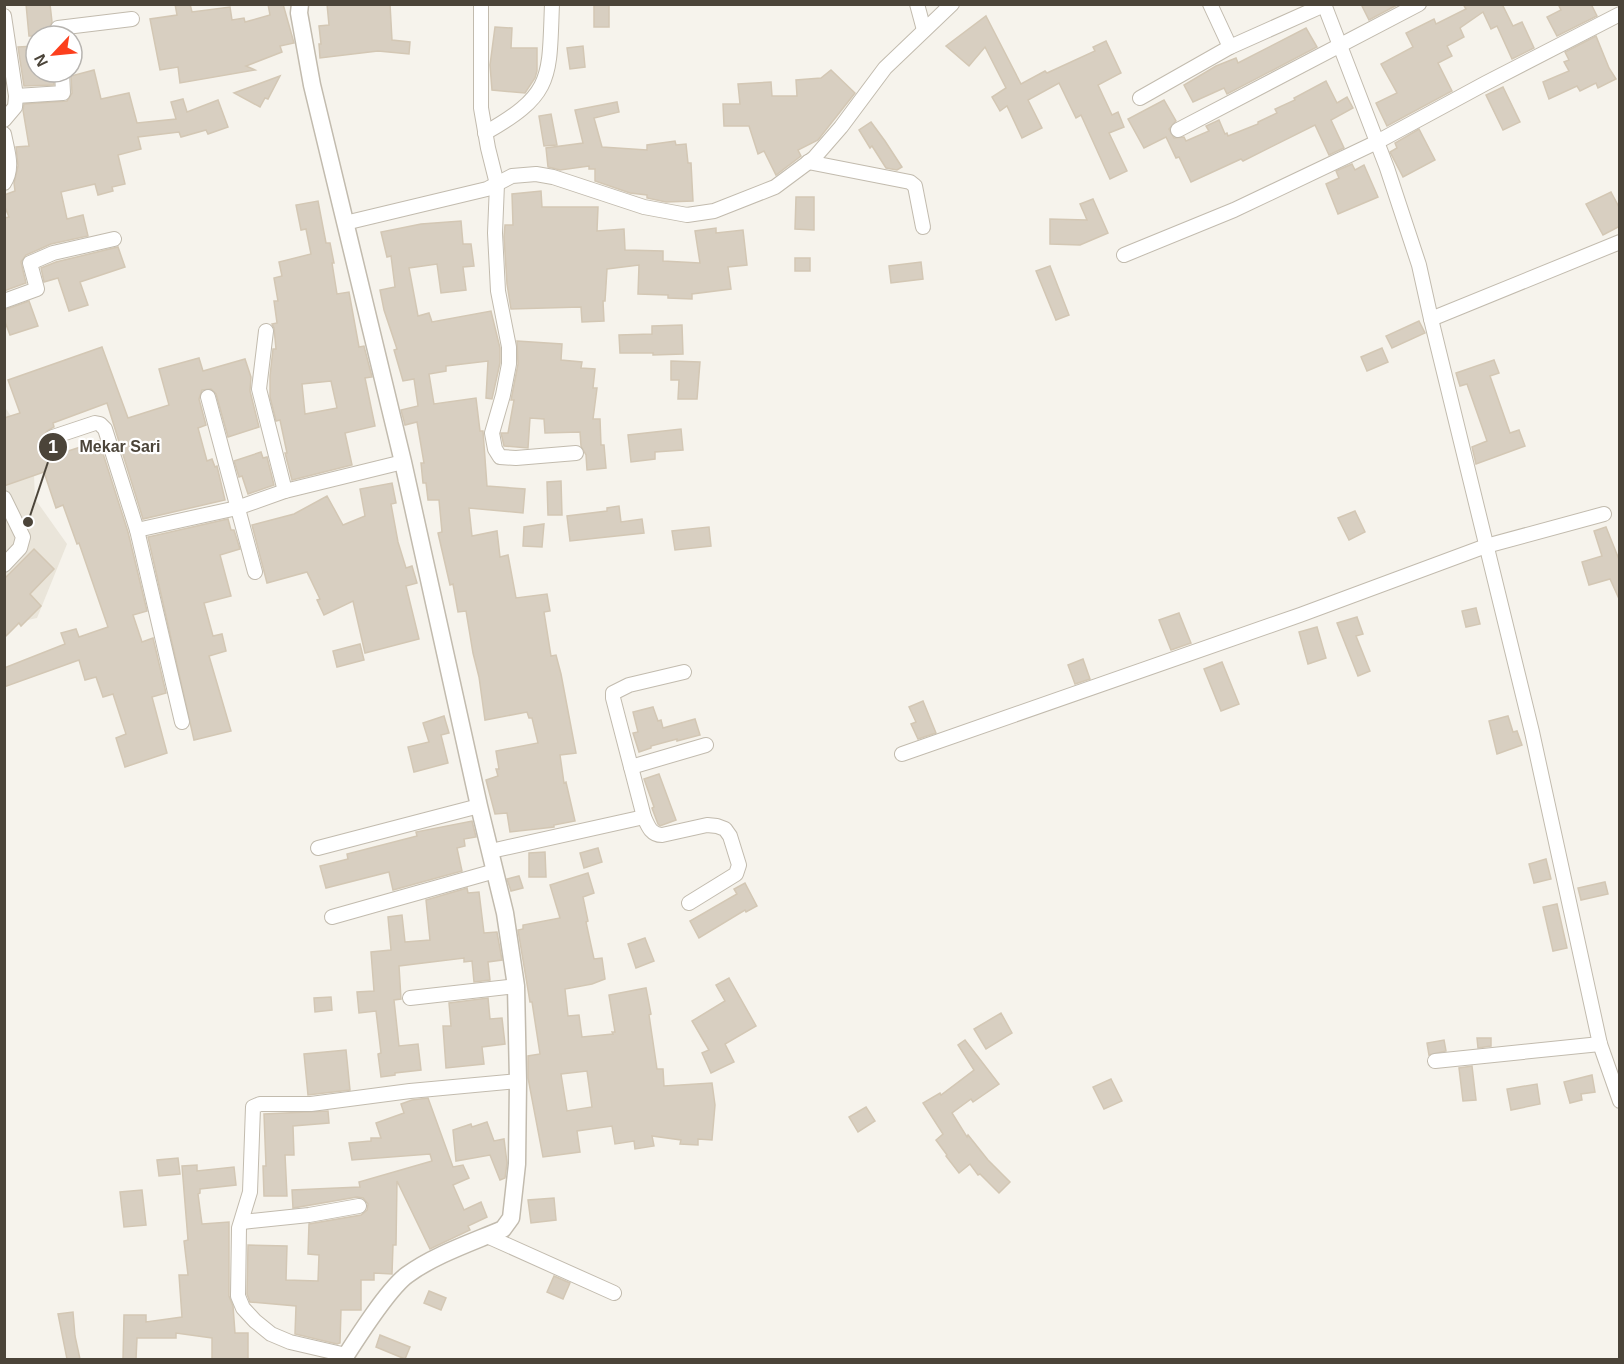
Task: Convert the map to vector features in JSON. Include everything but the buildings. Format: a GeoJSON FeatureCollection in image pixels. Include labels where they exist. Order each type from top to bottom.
{"type":"FeatureCollection","features":[{"type":"Feature","properties":{"kind":"street"},"geometry":{"type":"LineString","coordinates":[[300,4],[299,13],[312,85],[404,462],[479,806],[505,913],[516,986],[518,1081],[517,1164],[511,1218],[503,1229],[422,1265],[406,1276],[394,1288],[344,1357],[290,1342],[271,1334],[243,1308],[238,1296],[239,1228],[250,1192],[253,1107],[260,1104],[311,1104],[410,1091],[518,1081]]}},
{"type":"Feature","properties":{"kind":"street"},"geometry":{"type":"LineString","coordinates":[[481,4],[481,108],[497,184],[495,233],[498,291],[509,347],[505,384],[492,433],[495,449],[500,457],[516,458],[576,453]]}},
{"type":"Feature","properties":{"kind":"street"},"geometry":{"type":"LineString","coordinates":[[485,133],[506,122],[543,85],[549,67],[552,4]]}},
{"type":"Feature","properties":{"kind":"street"},"geometry":{"type":"LineString","coordinates":[[917,4],[924,30]]}},
{"type":"Feature","properties":{"kind":"street"},"geometry":{"type":"LineString","coordinates":[[345,224],[487,189],[512,176],[536,174],[553,177],[644,207],[687,215],[714,212],[775,187],[808,162],[841,128],[885,68],[952,4]]}},
{"type":"Feature","properties":{"kind":"street"},"geometry":{"type":"LineString","coordinates":[[1210,4],[1230,47]]}},
{"type":"Feature","properties":{"kind":"street"},"geometry":{"type":"LineString","coordinates":[[1178,130],[1419,4]]}},
{"type":"Feature","properties":{"kind":"street"},"geometry":{"type":"LineString","coordinates":[[1140,98],[1230,47],[1324,5],[1377,142],[1419,265],[1532,732],[1600,1044],[1620,1101]]}},
{"type":"Feature","properties":{"kind":"street"},"geometry":{"type":"LineString","coordinates":[[1124,255],[1234,210],[1377,142],[1620,14]]}},
{"type":"Feature","properties":{"kind":"street"},"geometry":{"type":"LineString","coordinates":[[4,16],[16,96],[15,107],[4,120]]}},
{"type":"Feature","properties":{"kind":"street"},"geometry":{"type":"LineString","coordinates":[[84,25],[132,19]]}},
{"type":"Feature","properties":{"kind":"street"},"geometry":{"type":"LineString","coordinates":[[16,96],[63,93],[63,84]]}},
{"type":"Feature","properties":{"kind":"street"},"geometry":{"type":"LineString","coordinates":[[4,134],[10,166],[9,176],[4,183]]}},
{"type":"Feature","properties":{"kind":"street"},"geometry":{"type":"LineString","coordinates":[[808,162],[910,182],[915,186],[923,227]]}},
{"type":"Feature","properties":{"kind":"street"},"geometry":{"type":"LineString","coordinates":[[4,301],[37,289],[30,263],[52,253],[114,239]]}},
{"type":"Feature","properties":{"kind":"street"},"geometry":{"type":"LineString","coordinates":[[1431,319],[1620,242]]}},
{"type":"Feature","properties":{"kind":"street"},"geometry":{"type":"LineString","coordinates":[[266,332],[259,389],[285,491]]}},
{"type":"Feature","properties":{"kind":"street"},"geometry":{"type":"LineString","coordinates":[[208,397],[255,572]]}},
{"type":"Feature","properties":{"kind":"street"},"geometry":{"type":"LineString","coordinates":[[52,437],[95,423],[105,429],[137,530],[182,722]]}},
{"type":"Feature","properties":{"kind":"street"},"geometry":{"type":"LineString","coordinates":[[137,530],[237,508],[285,491],[404,462]]}},
{"type":"Feature","properties":{"kind":"street"},"geometry":{"type":"LineString","coordinates":[[4,498],[23,537],[20,548],[4,565]]}},
{"type":"Feature","properties":{"kind":"street"},"geometry":{"type":"LineString","coordinates":[[902,754],[1300,615],[1486,546],[1604,514]]}},
{"type":"Feature","properties":{"kind":"street"},"geometry":{"type":"LineString","coordinates":[[684,672],[629,684],[613,693],[644,817],[650,830],[657,835],[706,825],[725,829],[730,836],[739,865],[736,874],[689,903]]}},
{"type":"Feature","properties":{"kind":"street"},"geometry":{"type":"LineString","coordinates":[[631,766],[706,745]]}},
{"type":"Feature","properties":{"kind":"street"},"geometry":{"type":"LineString","coordinates":[[318,848],[479,806]]}},
{"type":"Feature","properties":{"kind":"street"},"geometry":{"type":"LineString","coordinates":[[491,851],[644,817]]}},
{"type":"Feature","properties":{"kind":"street"},"geometry":{"type":"LineString","coordinates":[[332,917],[495,871]]}},
{"type":"Feature","properties":{"kind":"street"},"geometry":{"type":"LineString","coordinates":[[410,998],[516,986]]}},
{"type":"Feature","properties":{"kind":"street"},"geometry":{"type":"LineString","coordinates":[[1435,1061],[1600,1044]]}},
{"type":"Feature","properties":{"kind":"street"},"geometry":{"type":"LineString","coordinates":[[242,1222],[309,1215],[359,1206]]}},
{"type":"Feature","properties":{"kind":"street"},"geometry":{"type":"LineString","coordinates":[[487,1236],[614,1293]]}},
{"type":"Feature","properties":{"kind":"shaded area"},"geometry":{"type":"Polygon","coordinates":[[[4,406],[33,448],[35,499],[67,544],[37,618],[5,625],[4,406]]]}},
{"type":"Feature","properties":{"kind":"place","name":"Mekar Sari"},"geometry":{"type":"Point","coordinates":[28,522]}}]}
